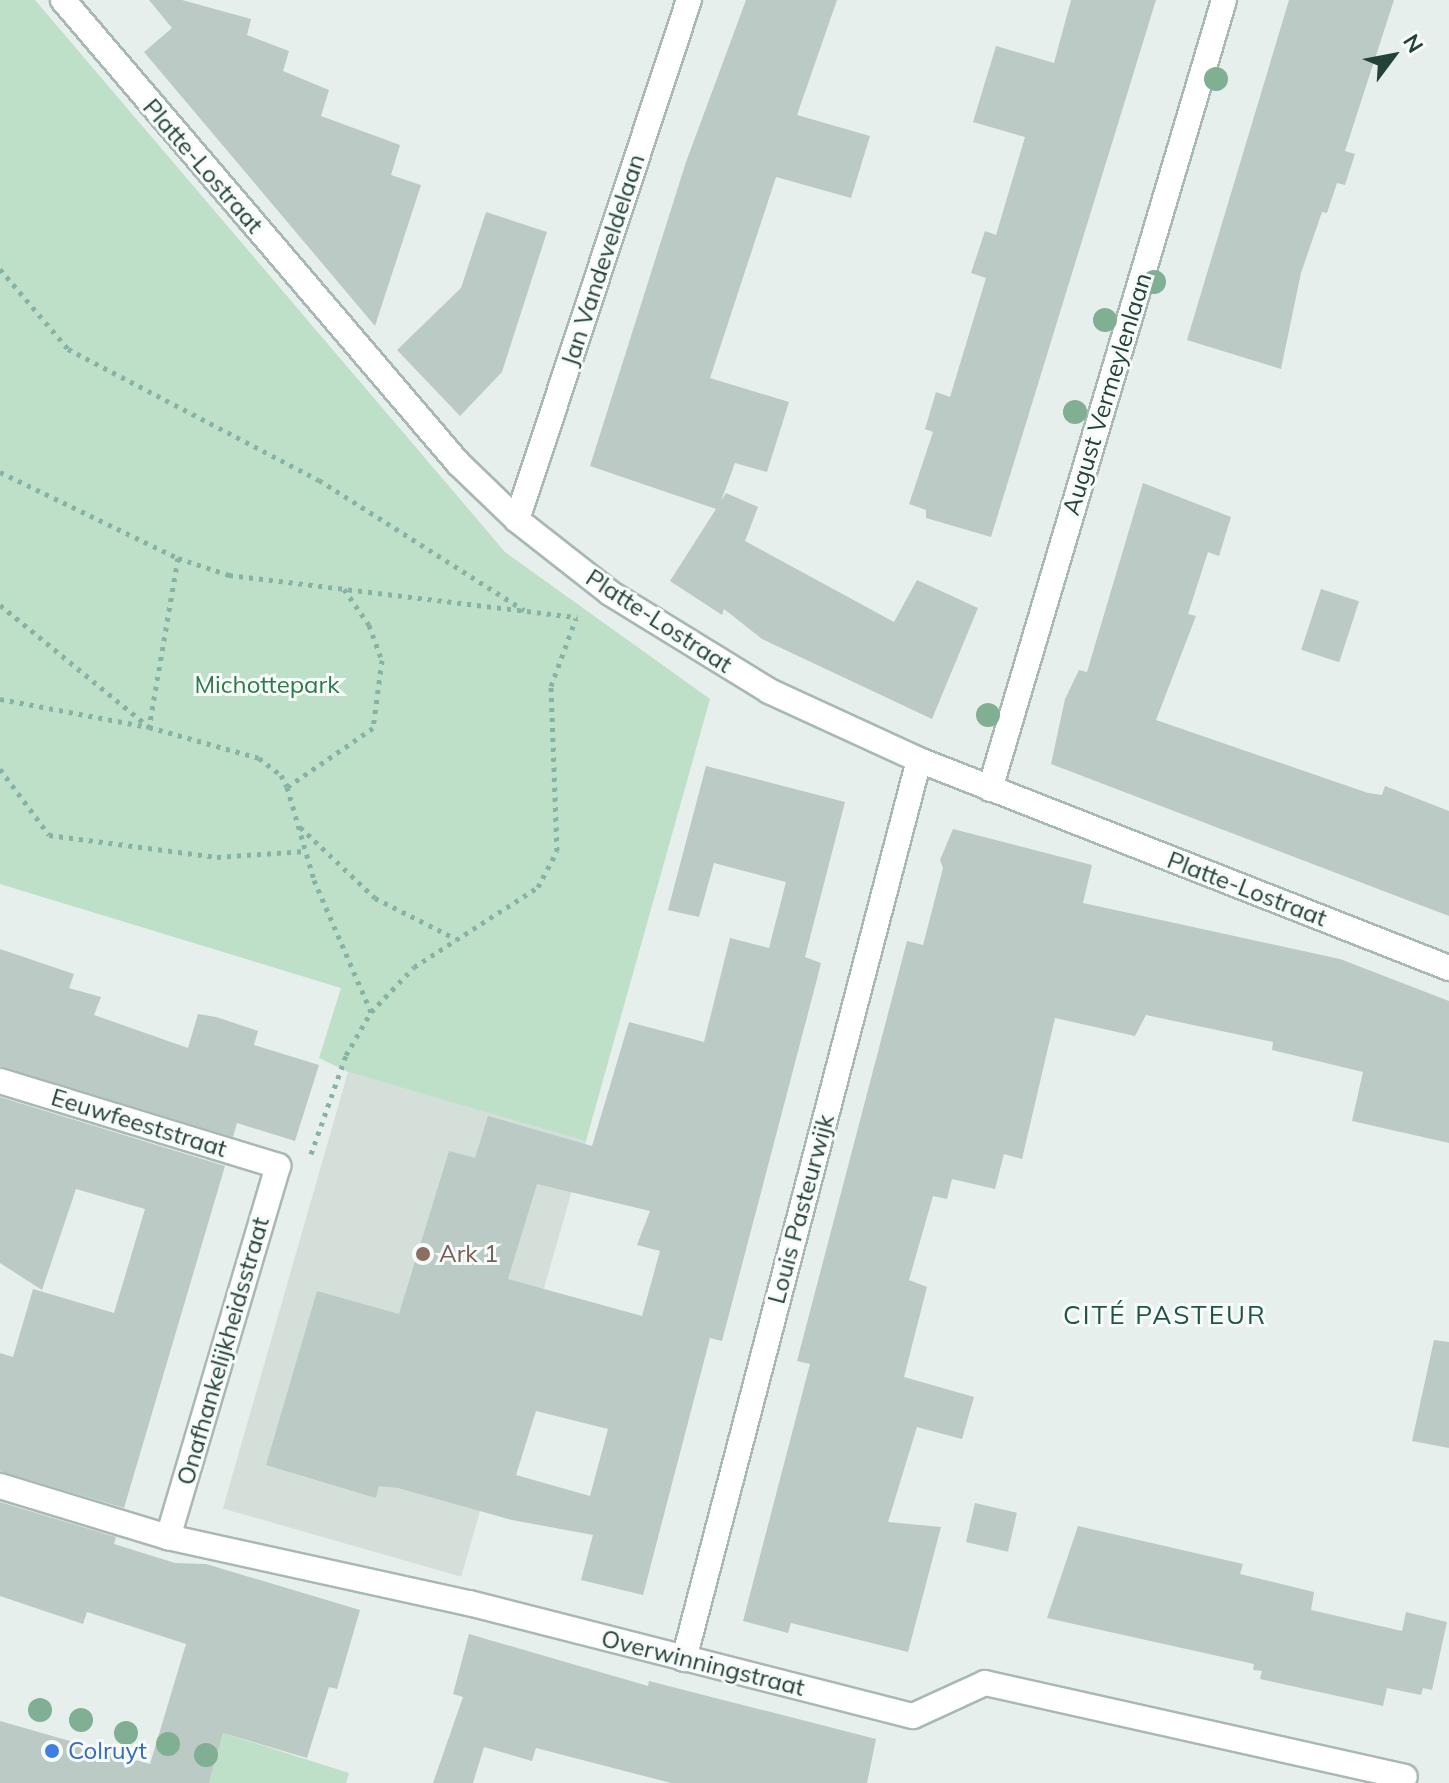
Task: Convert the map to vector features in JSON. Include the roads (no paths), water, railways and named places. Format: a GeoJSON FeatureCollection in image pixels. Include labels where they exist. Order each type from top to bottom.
{"type":"FeatureCollection","features":[{"type":"Feature","properties":{"kind":"street","name":"Platte-Lostraat"},"geometry":{"type":"LineString","coordinates":[[63,0],[458,463],[517,520],[610,593],[769,691],[919,760],[1449,968]]}},
{"type":"Feature","properties":{"kind":"street","name":"Jan Vandeveldelaan"},"geometry":{"type":"LineString","coordinates":[[517,520],[689,0]]}},
{"type":"Feature","properties":{"kind":"street","name":"August Vermeylenlaan"},"geometry":{"type":"LineString","coordinates":[[990,789],[1224,0]]}},
{"type":"Feature","properties":{"kind":"street","name":"Louis Pasteurwijk"},"geometry":{"type":"LineString","coordinates":[[684,1659],[919,760]]}},
{"type":"Feature","properties":{"kind":"street","name":"Eeuwfeeststraat"},"geometry":{"type":"LineString","coordinates":[[0,1081],[278,1166]]}},
{"type":"Feature","properties":{"kind":"street","name":"Onafhankelijkheidsstraat"},"geometry":{"type":"LineString","coordinates":[[168,1537],[278,1166]]}},
{"type":"Feature","properties":{"kind":"street","name":"Overwinningstraat"},"geometry":{"type":"LineString","coordinates":[[0,1486],[168,1537],[469,1603],[913,1716],[985,1683],[1405,1777]]}},
{"type":"Feature","properties":{"kind":"place","name":"Ark 1"},"geometry":{"type":"Point","coordinates":[423,1254]}},
{"type":"Feature","properties":{"kind":"place","name":"Colruyt"},"geometry":{"type":"Point","coordinates":[52,1751]}},
{"type":"Feature","properties":{"kind":"district","name":"CITÉ PASTEUR"},"geometry":{"type":"Point","coordinates":[1165,1315]}},
{"type":"Feature","properties":{"kind":"park label","name":"Michottepark"},"geometry":{"type":"Point","coordinates":[267,685]}}]}
